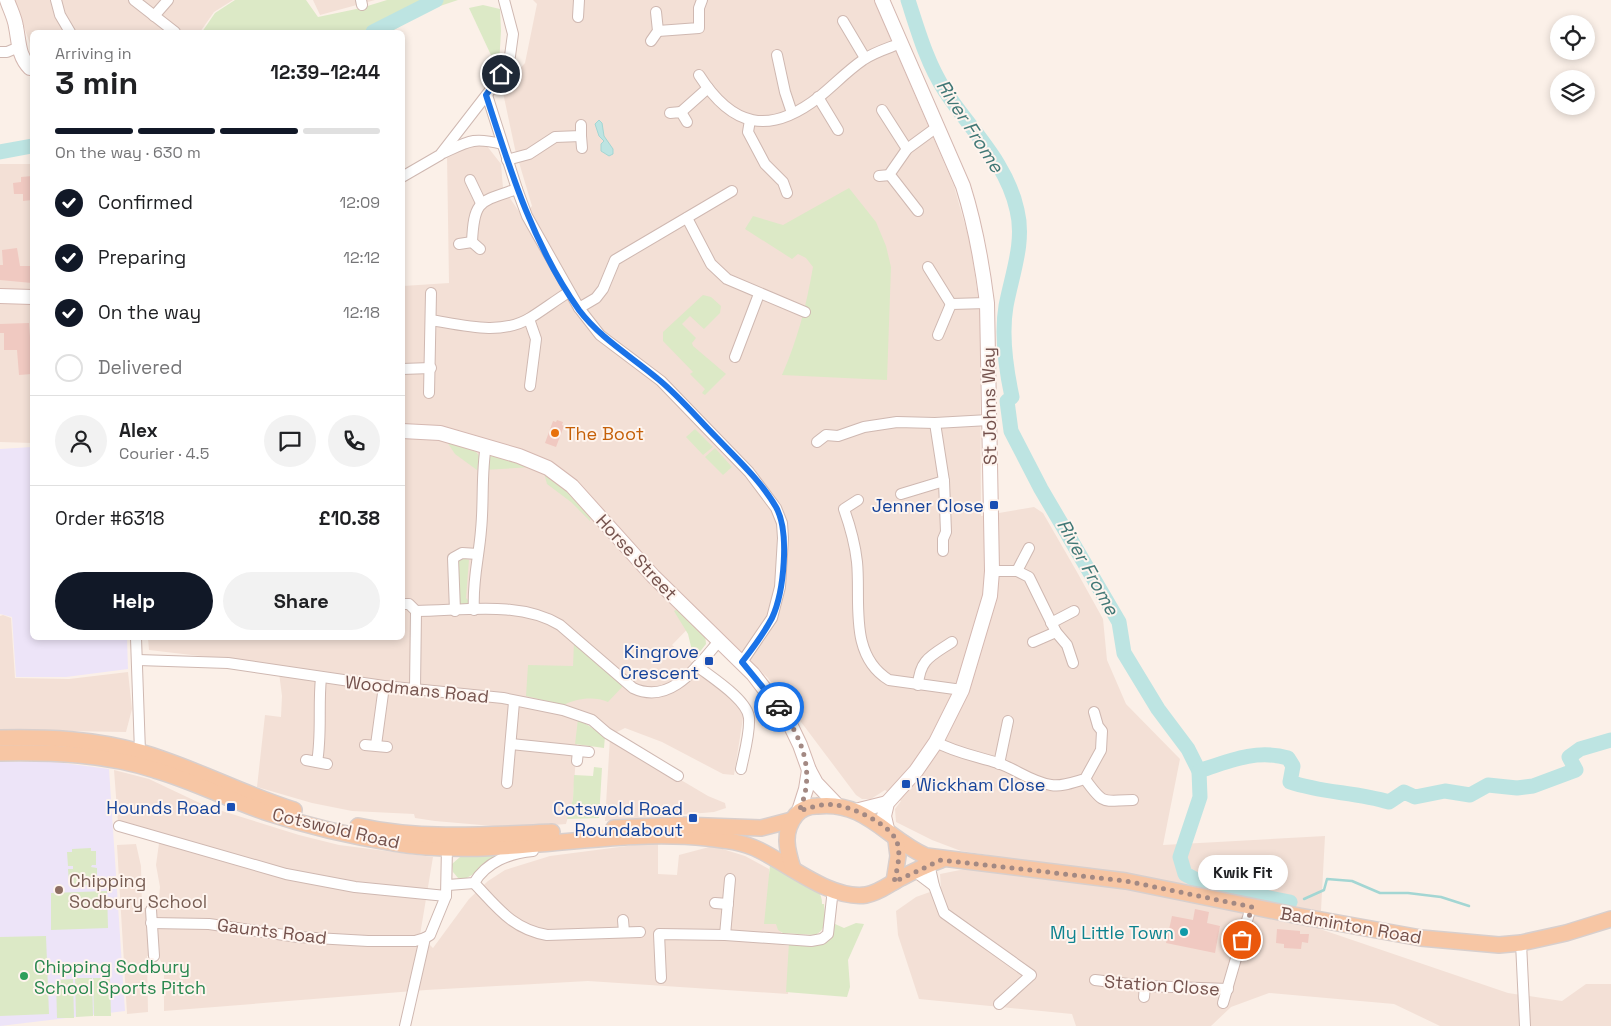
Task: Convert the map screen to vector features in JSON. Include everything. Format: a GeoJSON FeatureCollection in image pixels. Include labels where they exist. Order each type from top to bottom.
{"type":"FeatureCollection","features":[{"type":"Feature","properties":{"kind":"main road","name":"Cotswold Road"},"geometry":{"type":"LineString","coordinates":[[0,738],[57,737],[98,742],[140,752],[318,818],[405,834],[450,836],[681,825],[761,828],[795,815]]}},
{"type":"Feature","properties":{"kind":"main road","name":"Cotswold Road"},"geometry":{"type":"LineString","coordinates":[[0,753],[50,752],[101,757],[154,769],[264,812],[314,827],[396,844],[447,847],[503,846],[620,838],[705,838],[739,842],[793,869]]}},
{"type":"Feature","properties":{"kind":"main road"},"geometry":{"type":"LineString","coordinates":[[140,752],[141,760],[154,769]]}},
{"type":"Feature","properties":{"kind":"main road"},"geometry":{"type":"LineString","coordinates":[[894,882],[898,856],[891,834],[872,818],[837,805],[813,806],[795,815],[787,829],[786,841],[793,869],[833,889],[850,895],[864,896],[877,893],[932,860]]}},
{"type":"Feature","properties":{"kind":"main road","name":"Badminton Road"},"geometry":{"type":"LineString","coordinates":[[891,834],[932,860],[1126,881],[1252,907],[1421,938],[1499,944],[1521,943],[1541,940],[1611,919]]}},
{"type":"Feature","properties":{"kind":"street"},"geometry":{"type":"LineString","coordinates":[[7,0],[16,26],[19,47],[23,59],[30,70]]}},
{"type":"Feature","properties":{"kind":"street"},"geometry":{"type":"LineString","coordinates":[[56,0],[60,15],[69,30]]}},
{"type":"Feature","properties":{"kind":"street"},"geometry":{"type":"LineString","coordinates":[[134,0],[168,30]]}},
{"type":"Feature","properties":{"kind":"street"},"geometry":{"type":"LineString","coordinates":[[154,16],[168,0]]}},
{"type":"Feature","properties":{"kind":"street"},"geometry":{"type":"LineString","coordinates":[[440,155],[498,80],[510,56],[513,34],[504,0]]}},
{"type":"Feature","properties":{"kind":"street"},"geometry":{"type":"LineString","coordinates":[[578,18],[579,0]]}},
{"type":"Feature","properties":{"kind":"street"},"geometry":{"type":"LineString","coordinates":[[658,31],[699,28],[699,8],[702,0]]}},
{"type":"Feature","properties":{"kind":"street","name":"St Johns Way"},"geometry":{"type":"LineString","coordinates":[[882,0],[963,186],[972,217],[987,303],[992,571],[990,596],[962,690],[936,742],[916,771],[887,803]]}},
{"type":"Feature","properties":{"kind":"street"},"geometry":{"type":"LineString","coordinates":[[651,40],[658,31],[656,12]]}},
{"type":"Feature","properties":{"kind":"street"},"geometry":{"type":"LineString","coordinates":[[843,22],[865,58]]}},
{"type":"Feature","properties":{"kind":"street"},"geometry":{"type":"LineString","coordinates":[[699,75],[724,107],[750,120],[770,120],[792,113],[818,97],[865,58],[901,43]]}},
{"type":"Feature","properties":{"kind":"street"},"geometry":{"type":"LineString","coordinates":[[0,48],[19,47]]}},
{"type":"Feature","properties":{"kind":"street"},"geometry":{"type":"LineString","coordinates":[[0,52],[8,52],[19,47]]}},
{"type":"Feature","properties":{"kind":"street"},"geometry":{"type":"LineString","coordinates":[[777,55],[785,92],[792,113]]}},
{"type":"Feature","properties":{"kind":"street"},"geometry":{"type":"LineString","coordinates":[[670,112],[681,112],[708,88]]}},
{"type":"Feature","properties":{"kind":"street"},"geometry":{"type":"LineString","coordinates":[[486,95],[517,190],[540,241],[578,308],[600,335],[661,381],[749,472],[776,508],[782,523],[783,538],[780,588],[772,618],[742,662]]}},
{"type":"Feature","properties":{"kind":"street"},"geometry":{"type":"LineString","coordinates":[[818,97],[838,130]]}},
{"type":"Feature","properties":{"kind":"street"},"geometry":{"type":"LineString","coordinates":[[882,110],[907,149]]}},
{"type":"Feature","properties":{"kind":"street"},"geometry":{"type":"LineString","coordinates":[[681,112],[687,122]]}},
{"type":"Feature","properties":{"kind":"street"},"geometry":{"type":"LineString","coordinates":[[750,120],[748,132],[765,164],[783,182],[787,193]]}},
{"type":"Feature","properties":{"kind":"street"},"geometry":{"type":"LineString","coordinates":[[581,125],[582,148]]}},
{"type":"Feature","properties":{"kind":"street"},"geometry":{"type":"LineString","coordinates":[[890,175],[907,149],[937,127]]}},
{"type":"Feature","properties":{"kind":"street"},"geometry":{"type":"LineString","coordinates":[[507,160],[529,154],[555,137],[581,136]]}},
{"type":"Feature","properties":{"kind":"street"},"geometry":{"type":"LineString","coordinates":[[405,175],[440,155],[472,140],[481,139],[502,144]]}},
{"type":"Feature","properties":{"kind":"street"},"geometry":{"type":"LineString","coordinates":[[879,176],[890,175]]}},
{"type":"Feature","properties":{"kind":"street"},"geometry":{"type":"LineString","coordinates":[[890,175],[918,211]]}},
{"type":"Feature","properties":{"kind":"street"},"geometry":{"type":"LineString","coordinates":[[470,180],[481,203]]}},
{"type":"Feature","properties":{"kind":"street"},"geometry":{"type":"LineString","coordinates":[[472,242],[473,216],[481,203],[517,190]]}},
{"type":"Feature","properties":{"kind":"street"},"geometry":{"type":"LineString","coordinates":[[578,308],[596,298],[615,260],[732,191]]}},
{"type":"Feature","properties":{"kind":"street"},"geometry":{"type":"LineString","coordinates":[[687,218],[711,264],[727,279],[805,312]]}},
{"type":"Feature","properties":{"kind":"street"},"geometry":{"type":"LineString","coordinates":[[459,244],[472,242],[480,248]]}},
{"type":"Feature","properties":{"kind":"street"},"geometry":{"type":"LineString","coordinates":[[928,267],[951,304]]}},
{"type":"Feature","properties":{"kind":"street"},"geometry":{"type":"LineString","coordinates":[[431,320],[480,328],[499,327],[529,319],[569,292]]}},
{"type":"Feature","properties":{"kind":"street"},"geometry":{"type":"LineString","coordinates":[[429,393],[431,293]]}},
{"type":"Feature","properties":{"kind":"street"},"geometry":{"type":"LineString","coordinates":[[735,357],[759,294]]}},
{"type":"Feature","properties":{"kind":"street"},"geometry":{"type":"LineString","coordinates":[[0,296],[30,297]]}},
{"type":"Feature","properties":{"kind":"street"},"geometry":{"type":"LineString","coordinates":[[951,304],[987,303]]}},
{"type":"Feature","properties":{"kind":"street"},"geometry":{"type":"LineString","coordinates":[[938,334],[951,304]]}},
{"type":"Feature","properties":{"kind":"street"},"geometry":{"type":"LineString","coordinates":[[529,319],[536,339],[530,386]]}},
{"type":"Feature","properties":{"kind":"street"},"geometry":{"type":"LineString","coordinates":[[405,369],[431,368]]}},
{"type":"Feature","properties":{"kind":"street"},"geometry":{"type":"LineString","coordinates":[[817,442],[826,435],[838,436],[880,424],[990,420]]}},
{"type":"Feature","properties":{"kind":"street"},"geometry":{"type":"LineString","coordinates":[[935,423],[944,481],[946,532],[943,539],[943,551]]}},
{"type":"Feature","properties":{"kind":"street","name":"Horse Street"},"geometry":{"type":"LineString","coordinates":[[405,430],[440,433],[486,445],[536,463],[559,475],[572,486],[653,576],[742,662],[788,720],[800,745],[808,770],[822,791],[837,805]]}},
{"type":"Feature","properties":{"kind":"street"},"geometry":{"type":"LineString","coordinates":[[474,610],[474,570],[482,526],[483,464],[486,445]]}},
{"type":"Feature","properties":{"kind":"street"},"geometry":{"type":"LineString","coordinates":[[901,494],[944,481]]}},
{"type":"Feature","properties":{"kind":"street"},"geometry":{"type":"LineString","coordinates":[[858,500],[844,509],[857,563],[858,623],[860,638],[866,652],[881,675],[900,683],[944,686],[962,690]]}},
{"type":"Feature","properties":{"kind":"street"},"geometry":{"type":"LineString","coordinates":[[1017,571],[1029,548]]}},
{"type":"Feature","properties":{"kind":"street"},"geometry":{"type":"LineString","coordinates":[[455,611],[453,558],[462,553],[478,554]]}},
{"type":"Feature","properties":{"kind":"street"},"geometry":{"type":"LineString","coordinates":[[992,571],[1017,571],[1033,581],[1054,627],[1067,645],[1068,657]]}},
{"type":"Feature","properties":{"kind":"street"},"geometry":{"type":"LineString","coordinates":[[405,604],[409,604],[416,611],[474,610],[530,612],[549,618],[560,625],[640,692],[670,690],[697,666],[720,640]]}},
{"type":"Feature","properties":{"kind":"street"},"geometry":{"type":"LineString","coordinates":[[1033,642],[1074,610]]}},
{"type":"Feature","properties":{"kind":"street"},"geometry":{"type":"LineString","coordinates":[[415,689],[416,611]]}},
{"type":"Feature","properties":{"kind":"street"},"geometry":{"type":"LineString","coordinates":[[136,640],[140,752]]}},
{"type":"Feature","properties":{"kind":"street"},"geometry":{"type":"LineString","coordinates":[[918,685],[919,670],[923,663],[952,642]]}},
{"type":"Feature","properties":{"kind":"street","name":"Woodmans Road"},"geometry":{"type":"LineString","coordinates":[[138,660],[228,663],[321,678],[503,698],[514,702],[563,710],[592,720],[607,733],[678,776]]}},
{"type":"Feature","properties":{"kind":"street"},"geometry":{"type":"LineString","coordinates":[[697,666],[736,698],[748,712],[750,720],[747,759],[741,769]]}},
{"type":"Feature","properties":{"kind":"street"},"geometry":{"type":"LineString","coordinates":[[316,762],[320,742],[318,716],[321,678]]}},
{"type":"Feature","properties":{"kind":"street"},"geometry":{"type":"LineString","coordinates":[[384,686],[371,745],[387,747]]}},
{"type":"Feature","properties":{"kind":"street"},"geometry":{"type":"LineString","coordinates":[[507,783],[514,702]]}},
{"type":"Feature","properties":{"kind":"street"},"geometry":{"type":"LineString","coordinates":[[1085,780],[1101,750],[1102,731],[1098,726],[1094,712]]}},
{"type":"Feature","properties":{"kind":"street"},"geometry":{"type":"LineString","coordinates":[[999,764],[1008,721]]}},
{"type":"Feature","properties":{"kind":"street"},"geometry":{"type":"LineString","coordinates":[[936,742],[954,752],[999,764],[1041,783],[1054,786],[1085,780]]}},
{"type":"Feature","properties":{"kind":"street"},"geometry":{"type":"LineString","coordinates":[[511,744],[577,756],[589,752]]}},
{"type":"Feature","properties":{"kind":"street","name":"Horse Street"},"geometry":{"type":"LineString","coordinates":[[795,815],[806,789],[808,770]]}},
{"type":"Feature","properties":{"kind":"street"},"geometry":{"type":"LineString","coordinates":[[1085,780],[1102,799],[1115,802],[1133,800]]}},
{"type":"Feature","properties":{"kind":"street"},"geometry":{"type":"LineString","coordinates":[[855,811],[887,803],[884,816],[891,834]]}},
{"type":"Feature","properties":{"kind":"street"},"geometry":{"type":"LineString","coordinates":[[119,826],[286,874],[355,887],[446,896]]}},
{"type":"Feature","properties":{"kind":"street"},"geometry":{"type":"LineString","coordinates":[[474,883],[480,872],[497,860],[525,852],[587,846]]}},
{"type":"Feature","properties":{"kind":"street"},"geometry":{"type":"LineString","coordinates":[[405,1026],[425,938],[430,935],[446,896],[448,885],[447,847]]}},
{"type":"Feature","properties":{"kind":"street"},"geometry":{"type":"LineString","coordinates":[[932,860],[934,886],[944,913],[1032,975],[999,1004]]}},
{"type":"Feature","properties":{"kind":"street"},"geometry":{"type":"LineString","coordinates":[[914,871],[934,886]]}},
{"type":"Feature","properties":{"kind":"street"},"geometry":{"type":"LineString","coordinates":[[725,934],[730,879]]}},
{"type":"Feature","properties":{"kind":"street"},"geometry":{"type":"LineString","coordinates":[[448,885],[474,883]]}},
{"type":"Feature","properties":{"kind":"street"},"geometry":{"type":"LineString","coordinates":[[474,883],[509,919],[523,929],[547,935],[640,932]]}},
{"type":"Feature","properties":{"kind":"street"},"geometry":{"type":"LineString","coordinates":[[661,978],[659,934],[725,934],[811,941],[822,939],[828,934],[830,928],[833,889]]}},
{"type":"Feature","properties":{"kind":"street"},"geometry":{"type":"LineString","coordinates":[[715,903],[728,904]]}},
{"type":"Feature","properties":{"kind":"street","name":"Station Close"},"geometry":{"type":"LineString","coordinates":[[1223,1003],[1252,907]]}},
{"type":"Feature","properties":{"kind":"street"},"geometry":{"type":"LineString","coordinates":[[151,910],[154,956]]}},
{"type":"Feature","properties":{"kind":"street"},"geometry":{"type":"LineString","coordinates":[[623,920],[624,932]]}},
{"type":"Feature","properties":{"kind":"street","name":"Gaunts Road"},"geometry":{"type":"LineString","coordinates":[[151,922],[209,924],[298,937],[348,940],[415,941],[425,938]]}},
{"type":"Feature","properties":{"kind":"street"},"geometry":{"type":"LineString","coordinates":[[1521,943],[1525,1026]]}},
{"type":"Feature","properties":{"kind":"street","name":"Station Close"},"geometry":{"type":"LineString","coordinates":[[1095,980],[1145,986],[1228,989]]}},
{"type":"Feature","properties":{"kind":"street"},"geometry":{"type":"LineString","coordinates":[[1144,997],[1145,986]]}},
{"type":"Feature","properties":{"kind":"shaded area"},"geometry":{"type":"Polygon","coordinates":[[[14,0],[233,0],[214,12],[201,30],[30,30],[30,44],[14,0]]]}},
{"type":"Feature","properties":{"kind":"shaded area"},"geometry":{"type":"Polygon","coordinates":[[[313,0],[375,0],[320,15],[313,0]]]}},
{"type":"Feature","properties":{"kind":"shaded area"},"geometry":{"type":"Polygon","coordinates":[[[533,0],[874,0],[954,186],[971,246],[980,312],[981,516],[1034,507],[1043,513],[1103,619],[1107,660],[1126,704],[1180,759],[1163,845],[1325,836],[1320,929],[1508,993],[1562,1001],[1586,984],[1611,984],[1611,1026],[1440,1026],[1394,1004],[1269,993],[1231,1007],[1211,1026],[1076,1026],[1072,1014],[919,999],[898,935],[896,911],[916,897],[941,888],[940,874],[965,869],[989,871],[988,855],[961,851],[932,840],[896,822],[895,809],[901,801],[885,790],[871,799],[862,799],[856,795],[768,678],[702,614],[672,645],[740,704],[744,712],[734,775],[723,774],[662,742],[625,728],[617,732],[611,731],[579,712],[573,799],[566,824],[517,828],[435,821],[415,818],[414,814],[352,811],[312,803],[257,787],[265,715],[281,717],[282,696],[278,665],[149,650],[148,640],[405,640],[405,286],[449,283],[447,155],[465,147],[480,144],[487,146],[501,164],[503,188],[522,216],[532,206],[515,149],[502,88],[525,63],[537,4],[533,0]]]}},
{"type":"Feature","properties":{"kind":"shaded area"},"geometry":{"type":"Polygon","coordinates":[[[0,164],[30,164],[30,443],[0,442],[0,164]]]}},
{"type":"Feature","properties":{"kind":"shaded area"},"geometry":{"type":"Polygon","coordinates":[[[30,447],[30,640],[127,640],[128,669],[66,677],[16,677],[12,617],[0,614],[0,449],[30,447]]]}},
{"type":"Feature","properties":{"kind":"shaded area"},"geometry":{"type":"Polygon","coordinates":[[[3,615],[11,618],[15,678],[69,679],[128,672],[132,709],[126,732],[0,730],[0,616],[3,615]]]}},
{"type":"Feature","properties":{"kind":"shaded area"},"geometry":{"type":"Polygon","coordinates":[[[610,738],[708,796],[725,803],[726,808],[714,812],[605,821],[610,738]]]}},
{"type":"Feature","properties":{"kind":"shaded area","name":"Chipping Sodbury School"},"geometry":{"type":"Polygon","coordinates":[[[48,761],[109,769],[125,1011],[0,1026],[0,762],[48,761]]]}},
{"type":"Feature","properties":{"kind":"shaded area"},"geometry":{"type":"Polygon","coordinates":[[[114,770],[149,779],[206,806],[299,835],[339,845],[433,857],[420,935],[433,948],[469,899],[488,881],[505,870],[550,856],[658,842],[658,874],[677,875],[679,855],[713,846],[745,856],[769,869],[771,891],[780,908],[782,945],[791,946],[788,994],[588,981],[426,990],[164,1011],[164,969],[158,955],[147,956],[148,1012],[127,1014],[117,845],[136,844],[141,866],[142,908],[158,908],[160,887],[156,865],[160,836],[118,823],[114,770]]]}},
{"type":"Feature","properties":{"kind":"green space"},"geometry":{"type":"Polygon","coordinates":[[[235,0],[306,0],[318,17],[361,8],[387,0],[458,0],[431,9],[394,30],[203,30],[215,13],[235,0]]]}},
{"type":"Feature","properties":{"kind":"green space"},"geometry":{"type":"Polygon","coordinates":[[[483,5],[500,9],[501,31],[499,65],[497,68],[469,8],[483,5]]]}},
{"type":"Feature","properties":{"kind":"green space"},"geometry":{"type":"Polygon","coordinates":[[[849,188],[876,222],[886,246],[891,267],[887,380],[782,375],[801,322],[813,267],[806,258],[798,254],[792,259],[745,229],[753,216],[783,225],[849,188]]]}},
{"type":"Feature","properties":{"kind":"green space"},"geometry":{"type":"Polygon","coordinates":[[[703,295],[711,297],[721,306],[720,313],[704,329],[690,316],[682,324],[696,338],[692,343],[693,346],[726,374],[705,395],[702,393],[705,389],[690,374],[693,372],[663,341],[663,332],[703,295]]]}},
{"type":"Feature","properties":{"kind":"green space"},"geometry":{"type":"Polygon","coordinates":[[[695,429],[713,447],[703,455],[686,437],[695,429]]]}},
{"type":"Feature","properties":{"kind":"green space"},"geometry":{"type":"Polygon","coordinates":[[[445,439],[476,452],[479,456],[477,470],[455,454],[445,439]]]}},
{"type":"Feature","properties":{"kind":"green space"},"geometry":{"type":"Polygon","coordinates":[[[715,448],[732,467],[723,475],[705,457],[715,448]]]}},
{"type":"Feature","properties":{"kind":"green space"},"geometry":{"type":"Polygon","coordinates":[[[492,454],[532,467],[484,470],[488,456],[492,454]]]}},
{"type":"Feature","properties":{"kind":"green space"},"geometry":{"type":"Polygon","coordinates":[[[544,473],[563,485],[591,517],[590,521],[571,502],[547,484],[544,473]]]}},
{"type":"Feature","properties":{"kind":"green space"},"geometry":{"type":"Polygon","coordinates":[[[461,558],[469,560],[466,598],[469,601],[468,604],[459,604],[457,564],[461,558]]]}},
{"type":"Feature","properties":{"kind":"green space"},"geometry":{"type":"Polygon","coordinates":[[[679,608],[705,634],[706,644],[694,659],[688,634],[674,611],[679,608]]]}},
{"type":"Feature","properties":{"kind":"green space"},"geometry":{"type":"Polygon","coordinates":[[[574,642],[623,686],[608,702],[586,699],[564,705],[526,696],[528,665],[573,666],[574,642]]]}},
{"type":"Feature","properties":{"kind":"green space"},"geometry":{"type":"Polygon","coordinates":[[[578,719],[605,736],[604,748],[575,744],[578,719]]]}},
{"type":"Feature","properties":{"kind":"green space"},"geometry":{"type":"Polygon","coordinates":[[[594,767],[602,768],[599,818],[567,819],[573,799],[574,775],[593,776],[594,767]]]}},
{"type":"Feature","properties":{"kind":"green space"},"geometry":{"type":"Polygon","coordinates":[[[91,848],[91,851],[96,851],[96,865],[91,867],[97,868],[97,882],[92,882],[92,885],[73,886],[73,883],[69,883],[68,869],[73,869],[73,866],[68,866],[67,852],[72,852],[72,849],[91,848]]]}},
{"type":"Feature","properties":{"kind":"green space"},"geometry":{"type":"Polygon","coordinates":[[[516,849],[465,879],[458,878],[453,872],[452,864],[460,857],[516,849]]]}},
{"type":"Feature","properties":{"kind":"green space"},"geometry":{"type":"Polygon","coordinates":[[[770,865],[803,879],[811,884],[821,896],[822,904],[824,904],[825,922],[822,929],[815,935],[783,933],[778,930],[776,924],[764,924],[770,865]]]}},
{"type":"Feature","properties":{"kind":"green space"},"geometry":{"type":"Polygon","coordinates":[[[107,891],[108,928],[51,930],[51,893],[107,891]]]}},
{"type":"Feature","properties":{"kind":"green space"},"geometry":{"type":"Polygon","coordinates":[[[856,923],[864,924],[848,960],[850,987],[847,997],[786,992],[789,942],[830,938],[835,924],[844,928],[856,923]]]}},
{"type":"Feature","properties":{"kind":"green space","name":"Chipping Sodbury School Sports Pitch"},"geometry":{"type":"Polygon","coordinates":[[[46,936],[49,1014],[0,1016],[0,937],[46,936]]]}},
{"type":"Feature","properties":{"kind":"green space"},"geometry":{"type":"Polygon","coordinates":[[[75,978],[92,978],[93,1016],[76,1017],[75,978]]]}},
{"type":"Feature","properties":{"kind":"green space"},"geometry":{"type":"Polygon","coordinates":[[[93,978],[110,978],[111,1016],[94,1016],[93,978]]]}},
{"type":"Feature","properties":{"kind":"green space"},"geometry":{"type":"Polygon","coordinates":[[[73,979],[74,1018],[57,1018],[56,980],[73,979]]]}},
{"type":"Feature","properties":{"kind":"water"},"geometry":{"type":"Polygon","coordinates":[[[599,120],[602,123],[604,136],[613,149],[613,154],[609,156],[601,151],[601,144],[604,141],[599,136],[595,124],[599,120]]]}},
{"type":"Feature","properties":{"kind":"building"},"geometry":{"type":"Polygon","coordinates":[[[30,176],[30,200],[23,201],[23,194],[14,194],[13,183],[21,182],[21,177],[30,176]]]}},
{"type":"Feature","properties":{"kind":"building"},"geometry":{"type":"Polygon","coordinates":[[[17,248],[20,266],[30,266],[30,283],[0,280],[0,265],[3,265],[2,250],[17,248]]]}},
{"type":"Feature","properties":{"kind":"building"},"geometry":{"type":"Polygon","coordinates":[[[29,323],[30,374],[19,375],[17,350],[4,350],[4,333],[0,333],[0,324],[29,323]]]}},
{"type":"Feature","properties":{"kind":"building","name":"The Boot"},"geometry":{"type":"Polygon","coordinates":[[[557,420],[563,422],[562,425],[564,426],[556,447],[545,443],[553,421],[556,422],[557,420]]]}},
{"type":"Feature","properties":{"kind":"building","name":"My Little Town"},"geometry":{"type":"Polygon","coordinates":[[[1195,909],[1209,912],[1207,923],[1220,926],[1215,953],[1166,943],[1172,916],[1193,920],[1195,909]]]}},
{"type":"Feature","properties":{"kind":"building"},"geometry":{"type":"Polygon","coordinates":[[[1277,929],[1300,931],[1300,934],[1309,934],[1308,943],[1302,942],[1301,949],[1284,948],[1284,944],[1276,943],[1277,929]]]}},
{"type":"Feature","properties":{"kind":"waterway","name":"River Frome"},"geometry":{"type":"LineString","coordinates":[[377,30],[436,0]]}},
{"type":"Feature","properties":{"kind":"waterway","name":"River Frome"},"geometry":{"type":"LineString","coordinates":[[908,0],[933,69],[945,91],[987,147],[1005,177],[1017,210],[1020,234],[1019,246],[1006,306],[1004,329],[1006,364],[1012,397],[1007,401],[1011,431],[1041,489],[1119,622],[1124,653],[1158,709],[1188,749],[1199,771],[1243,757],[1276,756],[1288,758],[1293,766],[1290,782],[1302,786],[1389,802],[1404,792],[1415,797],[1445,791],[1470,795],[1488,785],[1517,788],[1533,786],[1576,770],[1569,757],[1580,749],[1611,740]]}},
{"type":"Feature","properties":{"kind":"waterway","name":"River Frome"},"geometry":{"type":"LineString","coordinates":[[0,152],[30,146]]}},
{"type":"Feature","properties":{"kind":"waterway"},"geometry":{"type":"LineString","coordinates":[[1199,771],[1200,797],[1180,857],[1185,874],[1208,886],[1290,902]]}},
{"type":"Feature","properties":{"kind":"waterway"},"geometry":{"type":"LineString","coordinates":[[1304,899],[1324,890],[1327,879],[1352,881],[1380,893],[1408,893],[1441,897],[1469,906]]}},
{"type":"Feature","properties":{"kind":"waterway"},"geometry":{"type":"LineString","coordinates":[[1290,902],[1296,902]]}},
{"type":"Feature","properties":{"kind":"way so far"},"geometry":{"type":"LineString","coordinates":[[779,707],[797,737],[808,770],[806,789],[799,811],[813,806],[837,805],[872,818],[896,840],[898,856],[894,882],[941,860],[1069,873],[1126,881],[1252,907],[1242,940]]}},
{"type":"Feature","properties":{"kind":"place","name":"The Boot"},"geometry":{"type":"Point","coordinates":[555,433]}},
{"type":"Feature","properties":{"kind":"place","name":"Jenner Close"},"geometry":{"type":"Point","coordinates":[994,505]}},
{"type":"Feature","properties":{"kind":"place","name":"Kingrove Crescent"},"geometry":{"type":"Point","coordinates":[709,661]}},
{"type":"Feature","properties":{"kind":"place","name":"Wickham Close"},"geometry":{"type":"Point","coordinates":[906,784]}},
{"type":"Feature","properties":{"kind":"place","name":"Hounds Road"},"geometry":{"type":"Point","coordinates":[231,807]}},
{"type":"Feature","properties":{"kind":"place","name":"Cotswold Road Roundabout"},"geometry":{"type":"Point","coordinates":[693,818]}},
{"type":"Feature","properties":{"kind":"place","name":"Chipping Sodbury School"},"geometry":{"type":"Point","coordinates":[59,890]}},
{"type":"Feature","properties":{"kind":"place","name":"My Little Town"},"geometry":{"type":"Point","coordinates":[1184,932]}},
{"type":"Feature","properties":{"kind":"place","name":"Kwik Fit"},"geometry":{"type":"Point","coordinates":[1242,940]}},
{"type":"Feature","properties":{"kind":"place","name":"Chipping Sodbury School Sports Pitch"},"geometry":{"type":"Point","coordinates":[24,976]}},
{"type":"Feature","properties":{"kind":"route"},"geometry":{"type":"LineString","coordinates":[[501,74],[486,95],[517,190],[527,216],[578,308],[600,335],[661,381],[749,472],[776,508],[782,523],[783,538],[780,588],[772,618],[742,662],[754,674],[779,707]]}}]}
